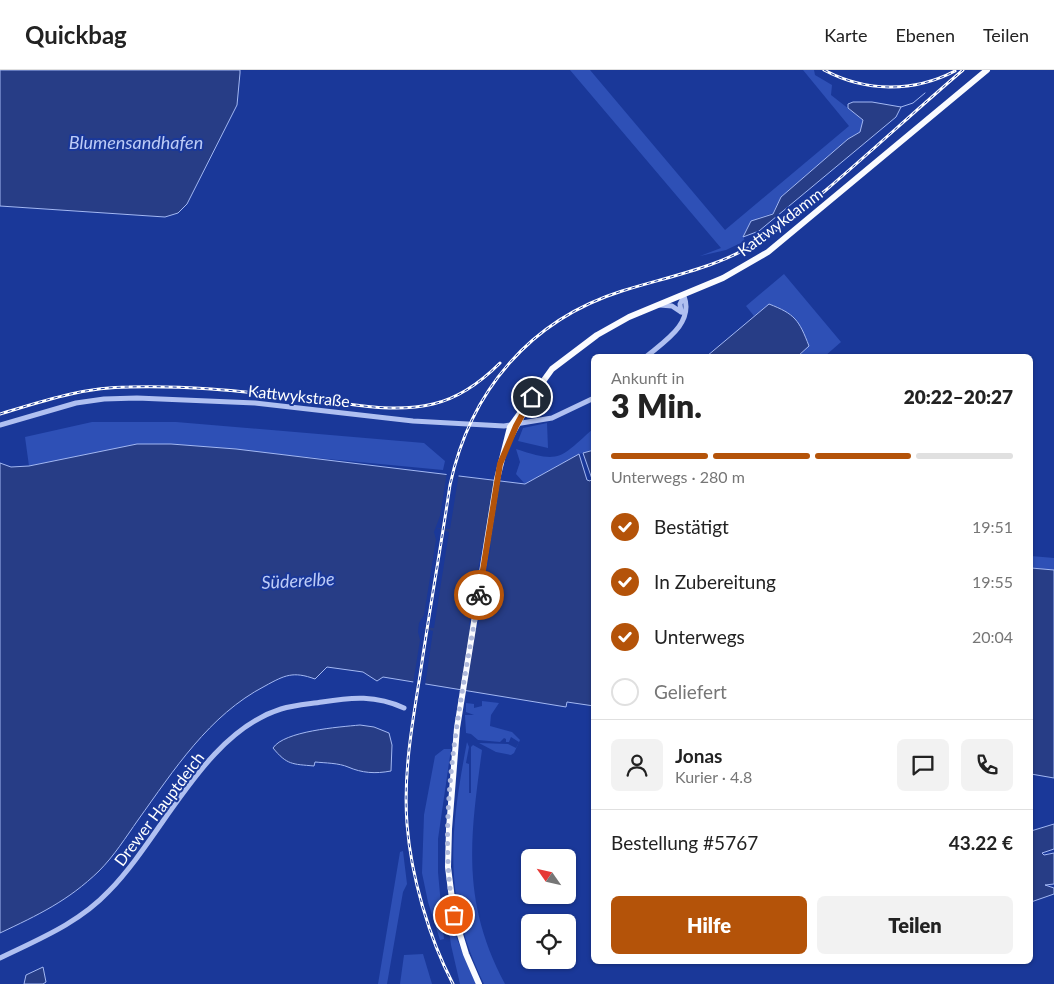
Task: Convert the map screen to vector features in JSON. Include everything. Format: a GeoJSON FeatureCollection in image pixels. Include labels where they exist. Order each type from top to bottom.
{"type":"FeatureCollection","features":[{"type":"Feature","properties":{"kind":"main road","name":"Kattwykdamm"},"geometry":{"type":"LineString","coordinates":[[479,984],[458,928],[448,866],[452,773],[462,693],[497,479],[510,435],[539,387],[567,358],[612,326],[684,296],[745,267],[785,240],[987,70]]}},
{"type":"Feature","properties":{"kind":"street"},"geometry":{"type":"LineString","coordinates":[[649,354],[677,330],[686,307],[684,296]]}},
{"type":"Feature","properties":{"kind":"street"},"geometry":{"type":"LineString","coordinates":[[659,305],[672,306],[682,314]]}},
{"type":"Feature","properties":{"kind":"street","name":"Kattwykstraße"},"geometry":{"type":"LineString","coordinates":[[0,425],[51,410],[104,399],[137,398],[255,403],[412,421],[496,426],[532,423],[552,418],[591,399]]}},
{"type":"Feature","properties":{"kind":"street","name":"Drewer Hauptdeich"},"geometry":{"type":"LineString","coordinates":[[0,958],[74,920],[109,892],[131,868],[177,801],[227,742],[244,727],[282,708],[341,699],[374,698],[404,708]]}},
{"type":"Feature","properties":{"kind":"shaded area"},"geometry":{"type":"Polygon","coordinates":[[[570,70],[590,70],[725,230],[849,126],[803,70],[814,70],[815,75],[832,85],[831,95],[863,120],[860,132],[848,139],[781,197],[773,213],[758,218],[743,237],[745,241],[726,250],[700,256],[721,248],[570,70]]]}},
{"type":"Feature","properties":{"kind":"shaded area"},"geometry":{"type":"Polygon","coordinates":[[[784,274],[841,342],[827,354],[800,354],[809,346],[769,304],[754,316],[746,306],[784,274]]]}},
{"type":"Feature","properties":{"kind":"shaded area"},"geometry":{"type":"Polygon","coordinates":[[[92,422],[176,422],[424,443],[445,461],[443,470],[171,444],[137,444],[29,466],[25,437],[92,422]]]}},
{"type":"Feature","properties":{"kind":"shaded area"},"geometry":{"type":"Polygon","coordinates":[[[547,423],[548,448],[518,441],[523,428],[547,423]]]}},
{"type":"Feature","properties":{"kind":"shaded area"},"geometry":{"type":"Polygon","coordinates":[[[591,431],[591,451],[579,454],[525,484],[516,474],[520,462],[516,449],[531,454],[551,457],[566,452],[591,431]]]}},
{"type":"Feature","properties":{"kind":"shaded area"},"geometry":{"type":"Polygon","coordinates":[[[1033,556],[1054,558],[1054,570],[1033,568],[1033,556]]]}},
{"type":"Feature","properties":{"kind":"shaded area"},"geometry":{"type":"Polygon","coordinates":[[[482,701],[499,703],[491,715],[490,726],[512,732],[520,740],[514,753],[511,755],[496,752],[479,743],[508,744],[516,748],[519,742],[511,737],[509,742],[506,742],[504,738],[500,742],[478,740],[471,734],[466,733],[465,715],[474,715],[466,712],[466,703],[474,704],[474,708],[482,706],[482,701]]]}},
{"type":"Feature","properties":{"kind":"shaded area"},"geometry":{"type":"Polygon","coordinates":[[[467,742],[469,747],[466,763],[469,764],[469,793],[471,793],[471,747],[473,745],[482,750],[472,841],[475,897],[481,925],[491,954],[505,984],[484,984],[461,922],[456,893],[453,864],[454,835],[461,774],[467,742]]]}},
{"type":"Feature","properties":{"kind":"shaded area"},"geometry":{"type":"Polygon","coordinates":[[[444,749],[451,749],[438,839],[438,872],[444,939],[440,940],[428,902],[422,873],[424,815],[435,756],[444,749]]]}},
{"type":"Feature","properties":{"kind":"shaded area"},"geometry":{"type":"Polygon","coordinates":[[[403,851],[407,884],[403,892],[387,984],[378,984],[400,852],[403,851]]]}},
{"type":"Feature","properties":{"kind":"shaded area"},"geometry":{"type":"Polygon","coordinates":[[[445,900],[449,900],[457,939],[476,984],[460,984],[451,945],[445,900]]]}},
{"type":"Feature","properties":{"kind":"shaded area"},"geometry":{"type":"Polygon","coordinates":[[[423,954],[432,984],[400,984],[404,955],[423,954]]]}},
{"type":"Feature","properties":{"kind":"water","name":"Blumensandhafen"},"geometry":{"type":"Polygon","coordinates":[[[0,70],[240,70],[240,73],[237,105],[187,204],[178,213],[165,217],[0,206],[0,70]]]}},
{"type":"Feature","properties":{"kind":"water"},"geometry":{"type":"Polygon","coordinates":[[[853,102],[872,102],[901,107],[896,117],[759,231],[743,237],[751,221],[773,214],[781,197],[848,139],[860,132],[863,120],[848,108],[848,104],[853,102]]]}},
{"type":"Feature","properties":{"kind":"water"},"geometry":{"type":"Polygon","coordinates":[[[769,304],[785,311],[795,319],[809,346],[800,354],[709,354],[769,304]]]}},
{"type":"Feature","properties":{"kind":"water","name":"Süderelbe"},"geometry":{"type":"Polygon","coordinates":[[[137,444],[171,444],[236,449],[525,484],[579,454],[587,480],[591,480],[591,706],[567,702],[566,707],[383,677],[377,681],[363,672],[327,667],[315,679],[301,675],[289,675],[278,679],[245,698],[227,712],[194,745],[110,859],[87,882],[64,899],[0,933],[0,463],[11,467],[29,466],[137,444]]]}},
{"type":"Feature","properties":{"kind":"water"},"geometry":{"type":"Polygon","coordinates":[[[591,451],[591,476],[583,453],[591,451]]]}},
{"type":"Feature","properties":{"kind":"water"},"geometry":{"type":"Polygon","coordinates":[[[1033,568],[1054,570],[1054,778],[1033,774],[1033,568]]]}},
{"type":"Feature","properties":{"kind":"water"},"geometry":{"type":"Polygon","coordinates":[[[360,725],[374,727],[389,733],[392,745],[391,771],[358,771],[332,763],[315,762],[314,766],[295,764],[286,761],[273,748],[279,742],[300,734],[360,725]]]}},
{"type":"Feature","properties":{"kind":"water"},"geometry":{"type":"Polygon","coordinates":[[[1054,824],[1054,849],[1042,853],[1044,855],[1054,853],[1054,884],[1045,885],[1054,888],[1054,894],[1033,901],[1033,830],[1054,824]]]}},
{"type":"Feature","properties":{"kind":"water"},"geometry":{"type":"Polygon","coordinates":[[[43,967],[46,982],[43,984],[24,984],[26,975],[43,967]]]}},
{"type":"Feature","properties":{"kind":"pier"},"geometry":{"type":"Polygon","coordinates":[[[447,472],[459,473],[450,529],[436,528],[449,532],[434,628],[421,627],[433,631],[425,686],[413,684],[420,640],[418,632],[419,623],[424,615],[436,540],[434,532],[440,516],[447,472]]]}},
{"type":"Feature","properties":{"kind":"pier"},"geometry":{"type":"Polygon","coordinates":[[[482,545],[491,546],[478,627],[469,625],[482,545]]]}},
{"type":"Feature","properties":{"kind":"waterway"},"geometry":{"type":"LineString","coordinates":[[901,107],[913,103],[925,93]]}},
{"type":"Feature","properties":{"kind":"railway"},"geometry":{"type":"LineString","coordinates":[[824,70],[856,83],[889,87],[923,83],[955,71]]}},
{"type":"Feature","properties":{"kind":"railway"},"geometry":{"type":"LineString","coordinates":[[453,984],[429,927],[412,864],[407,824],[406,785],[412,726],[450,485],[459,451],[472,419],[489,390],[509,364],[532,340],[559,320],[589,304],[622,291],[710,265],[760,241],[786,223],[826,190],[963,70]]}},
{"type":"Feature","properties":{"kind":"railway"},"geometry":{"type":"LineString","coordinates":[[0,414],[80,392],[129,387],[218,390],[306,398],[370,407],[417,407],[452,398],[477,383],[500,363]]}},
{"type":"Feature","properties":{"kind":"way so far"},"geometry":{"type":"LineString","coordinates":[[454,915],[448,866],[448,830],[452,773],[457,728],[479,595]]}},
{"type":"Feature","properties":{"kind":"route"},"geometry":{"type":"LineString","coordinates":[[479,595],[500,464],[516,426],[532,397]]}}]}
